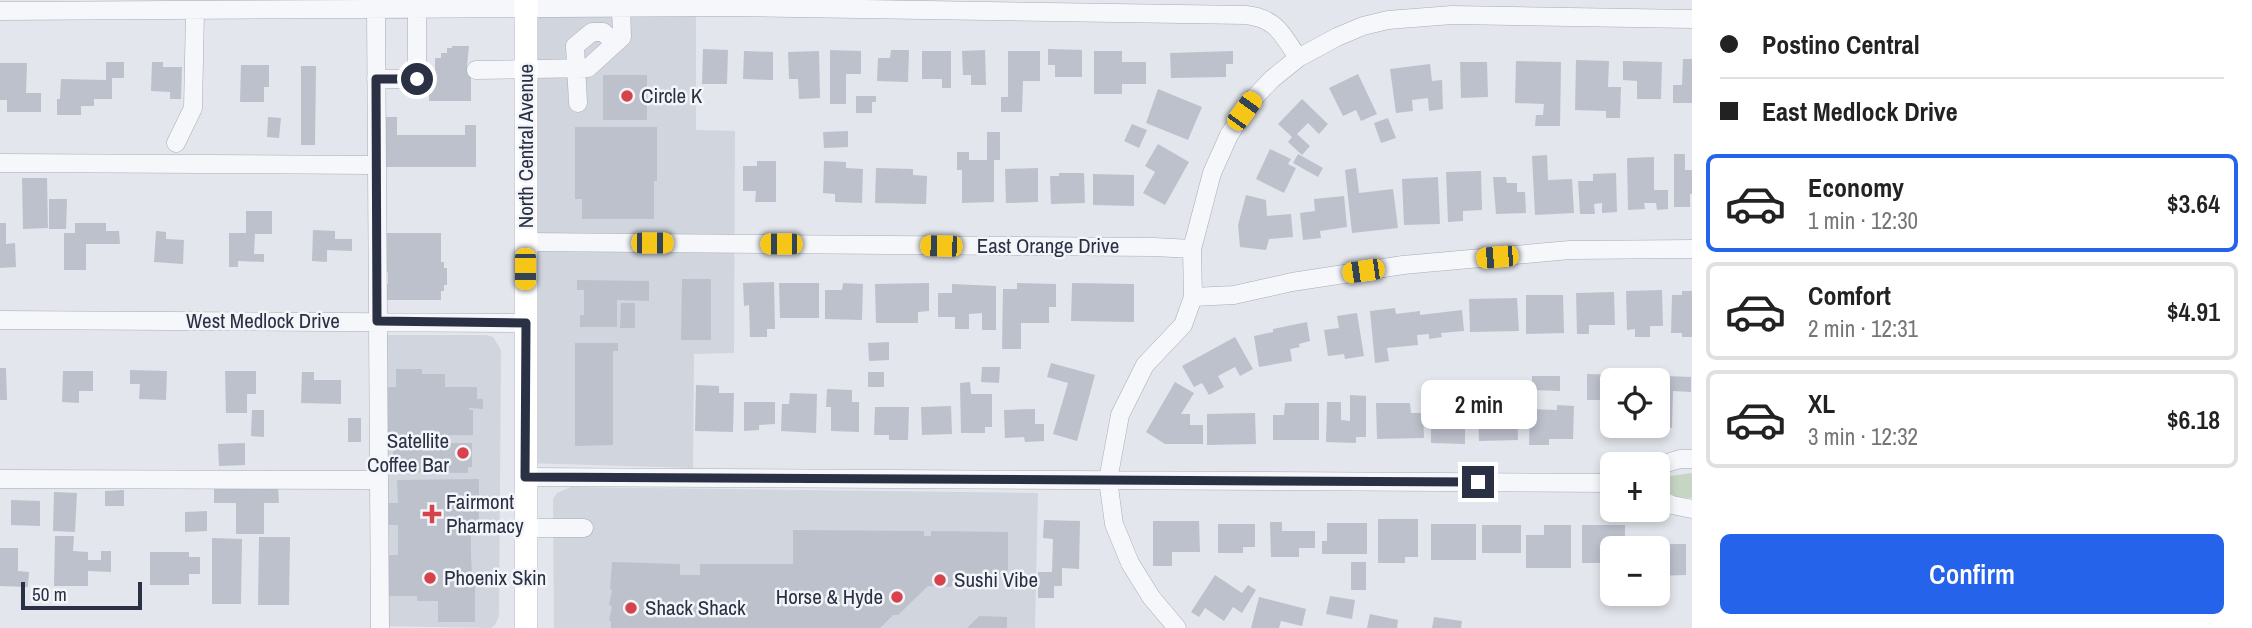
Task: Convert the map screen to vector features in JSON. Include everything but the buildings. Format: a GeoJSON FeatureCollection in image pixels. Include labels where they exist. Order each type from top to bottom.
{"type":"FeatureCollection","features":[{"type":"Feature","properties":{"kind":"main road","name":"North Central Avenue"},"geometry":{"type":"LineString","coordinates":[[526,4],[526,628]]}},
{"type":"Feature","properties":{"kind":"street"},"geometry":{"type":"LineString","coordinates":[[0,11],[418,9],[526,4],[621,7],[1180,6],[1259,16],[1278,27],[1298,58]]}},
{"type":"Feature","properties":{"kind":"street"},"geometry":{"type":"LineString","coordinates":[[476,70],[588,68],[622,37],[621,7]]}},
{"type":"Feature","properties":{"kind":"street"},"geometry":{"type":"LineString","coordinates":[[376,9],[380,628]]}},
{"type":"Feature","properties":{"kind":"street"},"geometry":{"type":"LineString","coordinates":[[376,79],[417,79],[418,9]]}},
{"type":"Feature","properties":{"kind":"street"},"geometry":{"type":"LineString","coordinates":[[176,143],[193,108],[195,11]]}},
{"type":"Feature","properties":{"kind":"street"},"geometry":{"type":"LineString","coordinates":[[1177,628],[1151,597],[1130,563],[1114,524],[1108,480],[1120,415],[1145,365],[1183,325],[1193,297],[1192,249],[1212,173],[1229,135],[1252,100],[1298,58],[1363,26],[1416,17],[1452,15],[1692,19]]}},
{"type":"Feature","properties":{"kind":"street"},"geometry":{"type":"LineString","coordinates":[[578,103],[575,46],[592,32],[603,32],[615,43]]}},
{"type":"Feature","properties":{"kind":"street"},"geometry":{"type":"LineString","coordinates":[[0,163],[376,165]]}},
{"type":"Feature","properties":{"kind":"street","name":"East Orange Drive"},"geometry":{"type":"LineString","coordinates":[[525,242],[1192,249]]}},
{"type":"Feature","properties":{"kind":"street"},"geometry":{"type":"LineString","coordinates":[[1193,297],[1234,295],[1305,280],[1403,265],[1570,250],[1692,249]]}},
{"type":"Feature","properties":{"kind":"street","name":"West Medlock Drive"},"geometry":{"type":"LineString","coordinates":[[0,320],[526,323]]}},
{"type":"Feature","properties":{"kind":"street"},"geometry":{"type":"LineString","coordinates":[[1670,462],[1692,459]]}},
{"type":"Feature","properties":{"kind":"street"},"geometry":{"type":"LineString","coordinates":[[525,477],[1600,483]]}},
{"type":"Feature","properties":{"kind":"street"},"geometry":{"type":"LineString","coordinates":[[0,479],[379,481]]}},
{"type":"Feature","properties":{"kind":"street"},"geometry":{"type":"LineString","coordinates":[[1670,504],[1692,509]]}},
{"type":"Feature","properties":{"kind":"street"},"geometry":{"type":"LineString","coordinates":[[526,528],[584,528]]}},
{"type":"Feature","properties":{"kind":"shaded area"},"geometry":{"type":"Polygon","coordinates":[[[527,0],[696,0],[696,130],[735,131],[734,353],[694,354],[693,468],[525,463],[527,0]]]}},
{"type":"Feature","properties":{"kind":"shaded area"},"geometry":{"type":"Polygon","coordinates":[[[377,335],[486,335],[493,337],[501,350],[499,616],[491,628],[380,626],[377,335]]]}},
{"type":"Feature","properties":{"kind":"shaded area"},"geometry":{"type":"Polygon","coordinates":[[[571,487],[1038,493],[1035,628],[554,628],[553,499],[557,493],[571,487]]]}},
{"type":"Feature","properties":{"kind":"green space"},"geometry":{"type":"Polygon","coordinates":[[[1692,473],[1692,498],[1670,497],[1670,476],[1692,473]]]}},
{"type":"Feature","properties":{"kind":"place","name":"Circle K"},"geometry":{"type":"Point","coordinates":[627,96]}},
{"type":"Feature","properties":{"kind":"place","name":"Satellite Coffee Bar"},"geometry":{"type":"Point","coordinates":[463,453]}},
{"type":"Feature","properties":{"kind":"place","name":"Fairmont Pharmacy"},"geometry":{"type":"Point","coordinates":[432,514]}},
{"type":"Feature","properties":{"kind":"place","name":"Phoenix Skin"},"geometry":{"type":"Point","coordinates":[430,578]}},
{"type":"Feature","properties":{"kind":"place","name":"Sushi Vibe"},"geometry":{"type":"Point","coordinates":[940,580]}},
{"type":"Feature","properties":{"kind":"place","name":"Horse & Hyde"},"geometry":{"type":"Point","coordinates":[897,597]}},
{"type":"Feature","properties":{"kind":"place","name":"Shack Shack"},"geometry":{"type":"Point","coordinates":[631,608]}},
{"type":"Feature","properties":{"kind":"route"},"geometry":{"type":"LineString","coordinates":[[417,79],[376,79],[377,321],[526,323],[525,477],[1478,482]]}}]}
